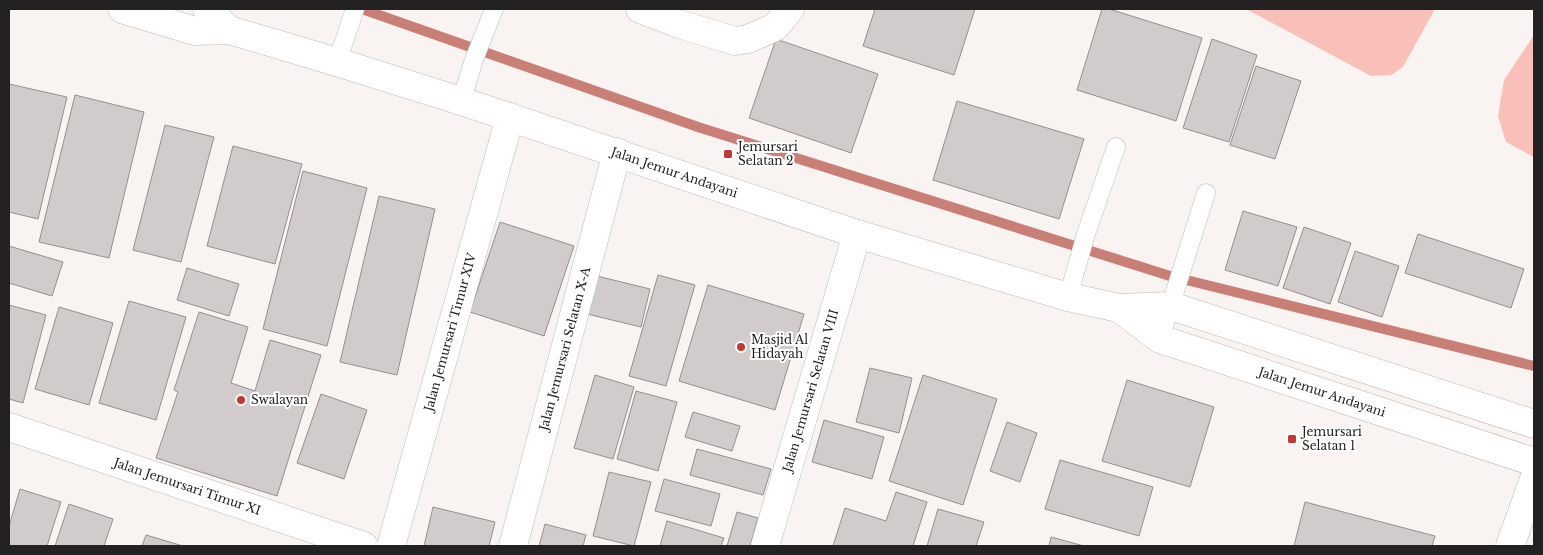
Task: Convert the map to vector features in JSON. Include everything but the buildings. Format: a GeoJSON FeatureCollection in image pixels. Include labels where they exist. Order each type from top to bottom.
{"type":"FeatureCollection","features":[{"type":"Feature","properties":{"kind":"main road","name":"Jalan Jemur Andayani"},"geometry":{"type":"LineString","coordinates":[[122,9],[195,31],[229,30],[337,62],[617,152],[857,234],[1068,297],[1119,308],[1173,299],[1534,424]]}},
{"type":"Feature","properties":{"kind":"main road","name":"Jalan Jemur Andayani"},"geometry":{"type":"LineString","coordinates":[[207,9],[229,30]]}},
{"type":"Feature","properties":{"kind":"main road"},"geometry":{"type":"LineString","coordinates":[[640,9],[682,17],[735,41],[748,39],[771,30],[788,14],[790,9]]}},
{"type":"Feature","properties":{"kind":"main road","name":"Jalan Jemursari Timur XIV"},"geometry":{"type":"LineString","coordinates":[[391,546],[510,117]]}},
{"type":"Feature","properties":{"kind":"main road","name":"Jalan Jemursari Selatan X-A"},"geometry":{"type":"LineString","coordinates":[[513,546],[617,152]]}},
{"type":"Feature","properties":{"kind":"main road","name":"Jalan Jemursari Selatan VIII"},"geometry":{"type":"LineString","coordinates":[[765,546],[857,234]]}},
{"type":"Feature","properties":{"kind":"main road","name":"Jalan Jemur Andayani"},"geometry":{"type":"LineString","coordinates":[[1119,308],[1160,339],[1534,462]]}},
{"type":"Feature","properties":{"kind":"main road","name":"Jalan Jemursari Timur XI"},"geometry":{"type":"LineString","coordinates":[[9,427],[364,546]]}},
{"type":"Feature","properties":{"kind":"main road"},"geometry":{"type":"LineString","coordinates":[[1510,546],[1534,479]]}},
{"type":"Feature","properties":{"kind":"lane"},"geometry":{"type":"LineString","coordinates":[[461,101],[492,13]]}},
{"type":"Feature","properties":{"kind":"lane"},"geometry":{"type":"LineString","coordinates":[[337,62],[354,14]]}},
{"type":"Feature","properties":{"kind":"lane"},"geometry":{"type":"LineString","coordinates":[[1068,297],[1086,234],[1116,147]]}},
{"type":"Feature","properties":{"kind":"lane"},"geometry":{"type":"LineString","coordinates":[[1160,339],[1206,193]]}},
{"type":"Feature","properties":{"kind":"shaded area"},"geometry":{"type":"Polygon","coordinates":[[[1246,9],[1435,9],[1403,67],[1391,75],[1371,76],[1246,9]]]}},
{"type":"Feature","properties":{"kind":"shaded area"},"geometry":{"type":"Polygon","coordinates":[[[1534,35],[1534,157],[1506,142],[1498,116],[1504,80],[1534,35]]]}},
{"type":"Feature","properties":{"kind":"waterway"},"geometry":{"type":"LineString","coordinates":[[362,9],[698,127],[1170,276],[1534,366]]}},
{"type":"Feature","properties":{"kind":"place","name":"Jemursari Selatan 2"},"geometry":{"type":"Point","coordinates":[728,154]}},
{"type":"Feature","properties":{"kind":"place","name":"Masjid Al Hidayah"},"geometry":{"type":"Point","coordinates":[741,347]}},
{"type":"Feature","properties":{"kind":"place","name":"Swalayan"},"geometry":{"type":"Point","coordinates":[241,400]}},
{"type":"Feature","properties":{"kind":"place","name":"Jemursari Selatan 1"},"geometry":{"type":"Point","coordinates":[1292,439]}}]}
